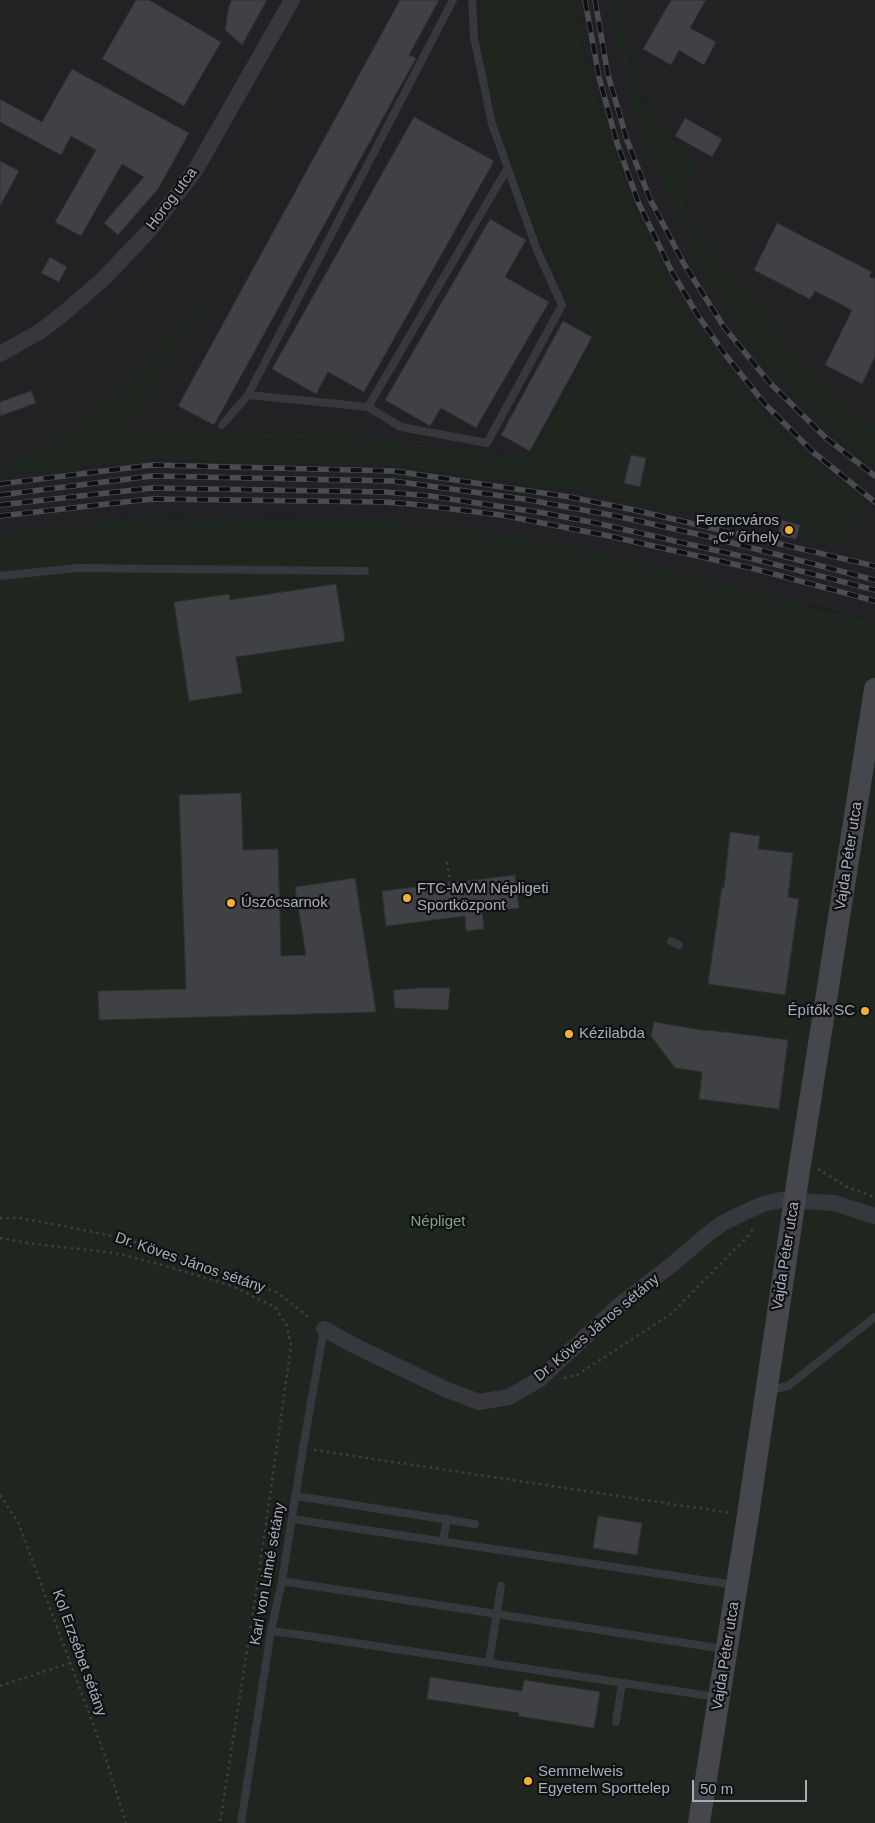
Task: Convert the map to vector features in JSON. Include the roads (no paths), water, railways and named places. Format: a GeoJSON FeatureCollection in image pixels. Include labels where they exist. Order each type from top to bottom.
{"type":"FeatureCollection","features":[{"type":"Feature","properties":{"kind":"street","name":"Horog utca"},"geometry":{"type":"LineString","coordinates":[[0,354],[41,331],[64,313],[102,280],[149,231],[196,169],[292,0]]}},
{"type":"Feature","properties":{"kind":"street","name":"Vajda Péter utca"},"geometry":{"type":"LineString","coordinates":[[699,1823],[720,1698],[726,1649],[875,689]]}},
{"type":"Feature","properties":{"kind":"street","name":"Dr. Köves János sétány"},"geometry":{"type":"LineString","coordinates":[[324,1329],[357,1347],[479,1402],[509,1397],[540,1379],[617,1307],[674,1264],[708,1233],[723,1223],[763,1204],[774,1201],[834,1203],[875,1216]]}},
{"type":"Feature","properties":{"kind":"lane"},"geometry":{"type":"LineString","coordinates":[[222,425],[248,395],[453,0]]}},
{"type":"Feature","properties":{"kind":"lane"},"geometry":{"type":"LineString","coordinates":[[248,395],[368,407],[400,427],[487,444],[562,305],[536,250],[492,124],[474,38],[472,0]]}},
{"type":"Feature","properties":{"kind":"lane"},"geometry":{"type":"LineString","coordinates":[[368,407],[507,169]]}},
{"type":"Feature","properties":{"kind":"lane"},"geometry":{"type":"LineString","coordinates":[[0,576],[77,568],[365,571]]}},
{"type":"Feature","properties":{"kind":"lane"},"geometry":{"type":"LineString","coordinates":[[766,1390],[788,1386],[875,1317]]}},
{"type":"Feature","properties":{"kind":"lane","name":"Karl von Linné sétány"},"geometry":{"type":"LineString","coordinates":[[241,1823],[271,1632],[282,1581],[324,1329]]}},
{"type":"Feature","properties":{"kind":"lane"},"geometry":{"type":"LineString","coordinates":[[296,1496],[475,1524]]}},
{"type":"Feature","properties":{"kind":"lane"},"geometry":{"type":"LineString","coordinates":[[292,1519],[737,1585]]}},
{"type":"Feature","properties":{"kind":"lane"},"geometry":{"type":"LineString","coordinates":[[443,1541],[446,1519]]}},
{"type":"Feature","properties":{"kind":"lane"},"geometry":{"type":"LineString","coordinates":[[282,1581],[726,1649]]}},
{"type":"Feature","properties":{"kind":"lane"},"geometry":{"type":"LineString","coordinates":[[490,1663],[501,1586]]}},
{"type":"Feature","properties":{"kind":"lane"},"geometry":{"type":"LineString","coordinates":[[271,1632],[302,1634],[720,1698]]}},
{"type":"Feature","properties":{"kind":"lane"},"geometry":{"type":"LineString","coordinates":[[616,1722],[622,1683]]}},
{"type":"Feature","properties":{"kind":"railway"},"geometry":{"type":"LineString","coordinates":[[585,0],[599,77],[617,143],[639,204],[672,272],[697,314],[724,353],[764,403],[813,452],[875,502]]}},
{"type":"Feature","properties":{"kind":"railway"},"geometry":{"type":"LineString","coordinates":[[595,0],[608,75],[627,140],[650,199],[684,264],[724,327],[769,382],[826,438],[875,476]]}},
{"type":"Feature","properties":{"kind":"railway"},"geometry":{"type":"LineString","coordinates":[[0,484],[152,465],[394,471],[570,497],[875,566]]}},
{"type":"Feature","properties":{"kind":"railway"},"geometry":{"type":"LineString","coordinates":[[0,495],[152,476],[393,481],[524,499],[616,516],[706,536],[875,580]]}},
{"type":"Feature","properties":{"kind":"railway"},"geometry":{"type":"LineString","coordinates":[[0,505],[152,488],[385,492],[430,496],[544,513],[596,523],[758,560],[875,590]]}},
{"type":"Feature","properties":{"kind":"railway"},"geometry":{"type":"LineString","coordinates":[[0,516],[152,499],[411,504],[501,515],[609,536],[755,569],[875,601]]}},
{"type":"Feature","properties":{"kind":"place","name":"Ferencváros „C” őrhely"},"geometry":{"type":"Point","coordinates":[789,530]}},
{"type":"Feature","properties":{"kind":"place","name":"FTC-MVM Népligeti Sportközpont"},"geometry":{"type":"Point","coordinates":[407,898]}},
{"type":"Feature","properties":{"kind":"place","name":"Úszócsarnok"},"geometry":{"type":"Point","coordinates":[231,903]}},
{"type":"Feature","properties":{"kind":"place","name":"Építők SC"},"geometry":{"type":"Point","coordinates":[865,1011]}},
{"type":"Feature","properties":{"kind":"place","name":"Kézilabda"},"geometry":{"type":"Point","coordinates":[569,1034]}},
{"type":"Feature","properties":{"kind":"place","name":"Semmelweis Egyetem Sporttelep"},"geometry":{"type":"Point","coordinates":[528,1781]}},
{"type":"Feature","properties":{"kind":"park label","name":"Népliget"},"geometry":{"type":"Point","coordinates":[438,1222]}}]}
